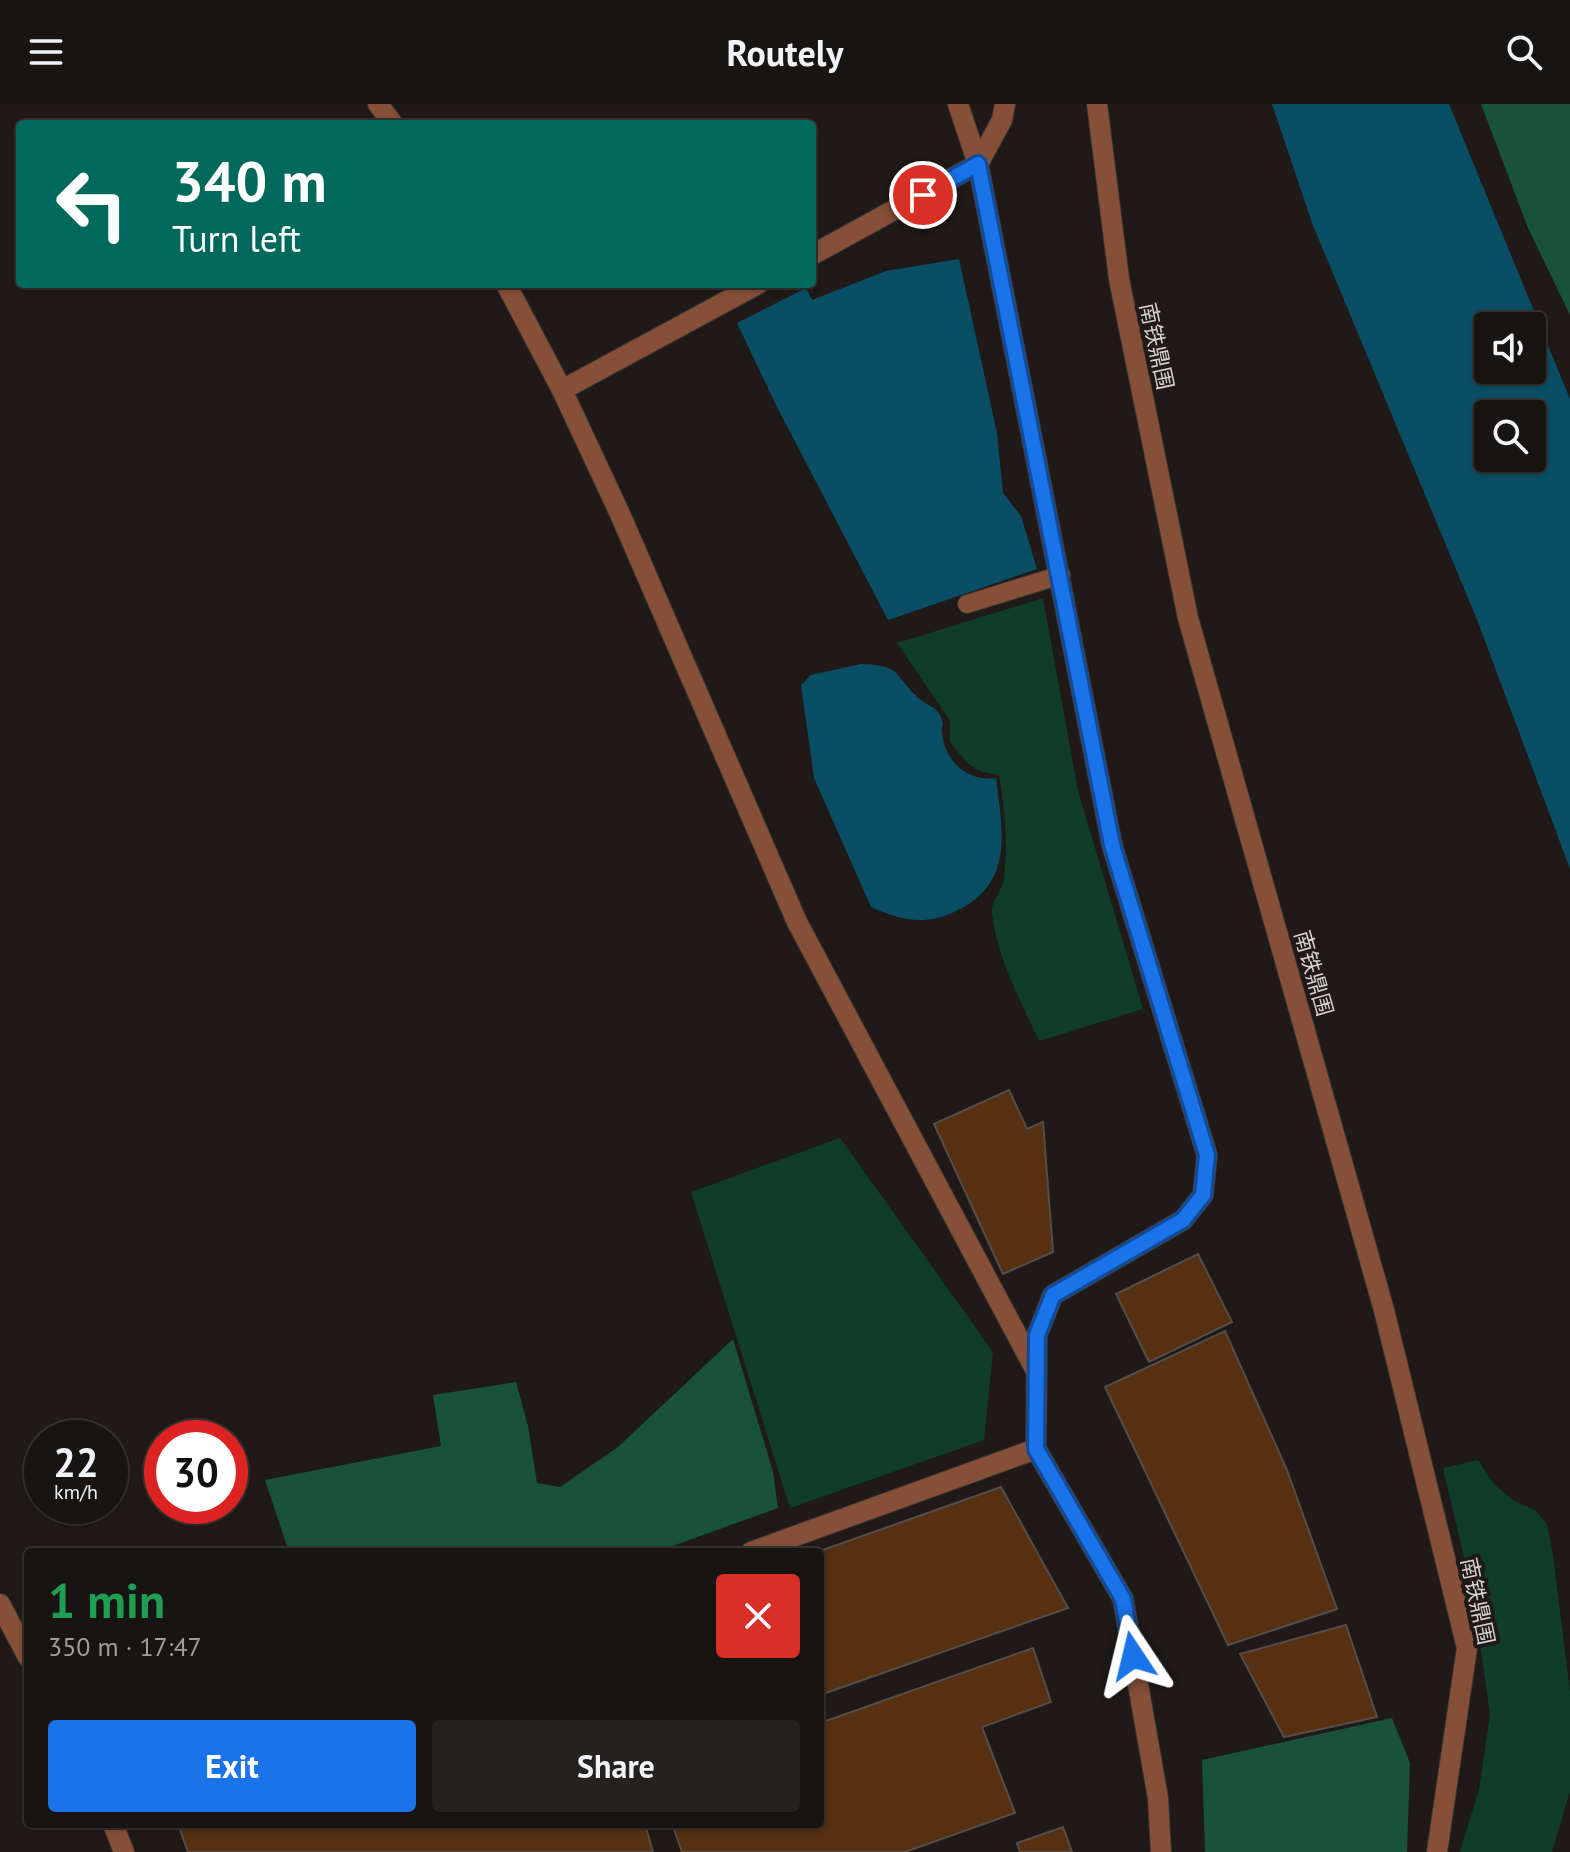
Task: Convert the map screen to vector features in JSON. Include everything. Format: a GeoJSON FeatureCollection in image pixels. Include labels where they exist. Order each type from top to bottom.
{"type":"FeatureCollection","features":[{"type":"Feature","properties":{"kind":"street"},"geometry":{"type":"LineString","coordinates":[[958,104],[978,164],[1112,845],[1207,1155],[1203,1195],[1183,1220],[1053,1295],[1037,1335],[1036,1449],[1123,1599],[1158,1798],[1161,1852]]}},
{"type":"Feature","properties":{"kind":"street"},"geometry":{"type":"LineString","coordinates":[[816,253],[978,164],[1002,120],[1005,104]]}},
{"type":"Feature","properties":{"kind":"street","name":"南铁鼎围"},"geometry":{"type":"LineString","coordinates":[[1097,104],[1119,279],[1188,618],[1384,1310],[1467,1648],[1437,1852]]}},
{"type":"Feature","properties":{"kind":"street"},"geometry":{"type":"LineString","coordinates":[[508,288],[562,390],[797,922],[1037,1372]]}},
{"type":"Feature","properties":{"kind":"street"},"geometry":{"type":"LineString","coordinates":[[562,390],[751,288]]}},
{"type":"Feature","properties":{"kind":"street"},"geometry":{"type":"LineString","coordinates":[[762,1548],[1036,1449]]}},
{"type":"Feature","properties":{"kind":"street"},"geometry":{"type":"LineString","coordinates":[[0,1604],[24,1649]]}},
{"type":"Feature","properties":{"kind":"street"},"geometry":{"type":"LineString","coordinates":[[115,1828],[124,1852]]}},
{"type":"Feature","properties":{"kind":"lane"},"geometry":{"type":"LineString","coordinates":[[967,604],[1061,575]]}},
{"type":"Feature","properties":{"kind":"green space"},"geometry":{"type":"Polygon","coordinates":[[[1481,104],[1570,104],[1570,315],[1528,228],[1481,104]]]}},
{"type":"Feature","properties":{"kind":"green space"},"geometry":{"type":"Polygon","coordinates":[[[1043,598],[1078,791],[1143,1009],[1039,1041],[1004,963],[992,914],[1003,883],[1005,866],[1005,827],[999,775],[982,772],[968,764],[950,742],[950,721],[897,643],[1043,598]]]}},
{"type":"Feature","properties":{"kind":"green space"},"geometry":{"type":"Polygon","coordinates":[[[840,1138],[993,1352],[984,1440],[790,1508],[691,1192],[840,1138]]]}},
{"type":"Feature","properties":{"kind":"green space"},"geometry":{"type":"Polygon","coordinates":[[[733,1339],[773,1472],[778,1508],[667,1548],[288,1548],[265,1480],[441,1446],[433,1395],[516,1382],[528,1426],[537,1483],[560,1487],[618,1447],[733,1339]]]}},
{"type":"Feature","properties":{"kind":"green space"},"geometry":{"type":"Polygon","coordinates":[[[1478,1460],[1494,1484],[1514,1501],[1535,1510],[1547,1525],[1553,1555],[1570,1692],[1570,1791],[1552,1852],[1460,1852],[1479,1789],[1490,1715],[1474,1600],[1443,1468],[1478,1460]]]}},
{"type":"Feature","properties":{"kind":"green space"},"geometry":{"type":"Polygon","coordinates":[[[1392,1718],[1410,1763],[1407,1852],[1205,1852],[1202,1760],[1392,1718]]]}},
{"type":"Feature","properties":{"kind":"water"},"geometry":{"type":"Polygon","coordinates":[[[1272,104],[1449,104],[1534,312],[1474,312],[1474,384],[1546,384],[1546,340],[1570,399],[1570,869],[1478,622],[1312,223],[1272,104]]]}},
{"type":"Feature","properties":{"kind":"water"},"geometry":{"type":"Polygon","coordinates":[[[959,259],[997,433],[1003,493],[1021,516],[1037,569],[888,620],[777,407],[737,323],[806,288],[812,300],[886,271],[959,259]]]}},
{"type":"Feature","properties":{"kind":"water"},"geometry":{"type":"Polygon","coordinates":[[[861,664],[892,670],[912,692],[939,712],[944,743],[960,768],[976,777],[996,778],[1002,838],[996,873],[987,888],[973,901],[943,916],[912,920],[871,907],[814,778],[801,685],[811,675],[861,664]]]}},
{"type":"Feature","properties":{"kind":"building"},"geometry":{"type":"Polygon","coordinates":[[[1009,1090],[1027,1129],[1043,1122],[1053,1252],[1003,1274],[934,1124],[1009,1090]]]}},
{"type":"Feature","properties":{"kind":"building"},"geometry":{"type":"Polygon","coordinates":[[[1198,1254],[1232,1322],[1149,1362],[1116,1294],[1198,1254]]]}},
{"type":"Feature","properties":{"kind":"building"},"geometry":{"type":"Polygon","coordinates":[[[1225,1331],[1287,1470],[1337,1609],[1228,1645],[1105,1387],[1225,1331]]]}},
{"type":"Feature","properties":{"kind":"building"},"geometry":{"type":"Polygon","coordinates":[[[1001,1487],[1068,1608],[824,1694],[824,1550],[1001,1487]]]}},
{"type":"Feature","properties":{"kind":"building"},"geometry":{"type":"Polygon","coordinates":[[[1346,1625],[1377,1717],[1284,1737],[1240,1654],[1346,1625]]]}},
{"type":"Feature","properties":{"kind":"building"},"geometry":{"type":"Polygon","coordinates":[[[1033,1648],[1051,1702],[982,1727],[1015,1813],[905,1852],[682,1852],[673,1828],[824,1828],[824,1722],[1033,1648]]]}},
{"type":"Feature","properties":{"kind":"building"},"geometry":{"type":"Polygon","coordinates":[[[1063,1827],[1072,1852],[1020,1852],[1017,1843],[1063,1827]]]}},
{"type":"Feature","properties":{"kind":"building"},"geometry":{"type":"Polygon","coordinates":[[[179,1828],[646,1828],[653,1852],[188,1852],[179,1828]]]}},
{"type":"Feature","properties":{"kind":"route"},"geometry":{"type":"LineString","coordinates":[[923,195],[978,164],[1112,845],[1207,1155],[1203,1195],[1183,1220],[1053,1295],[1037,1335],[1036,1449],[1123,1599],[1133,1656]]}}]}
